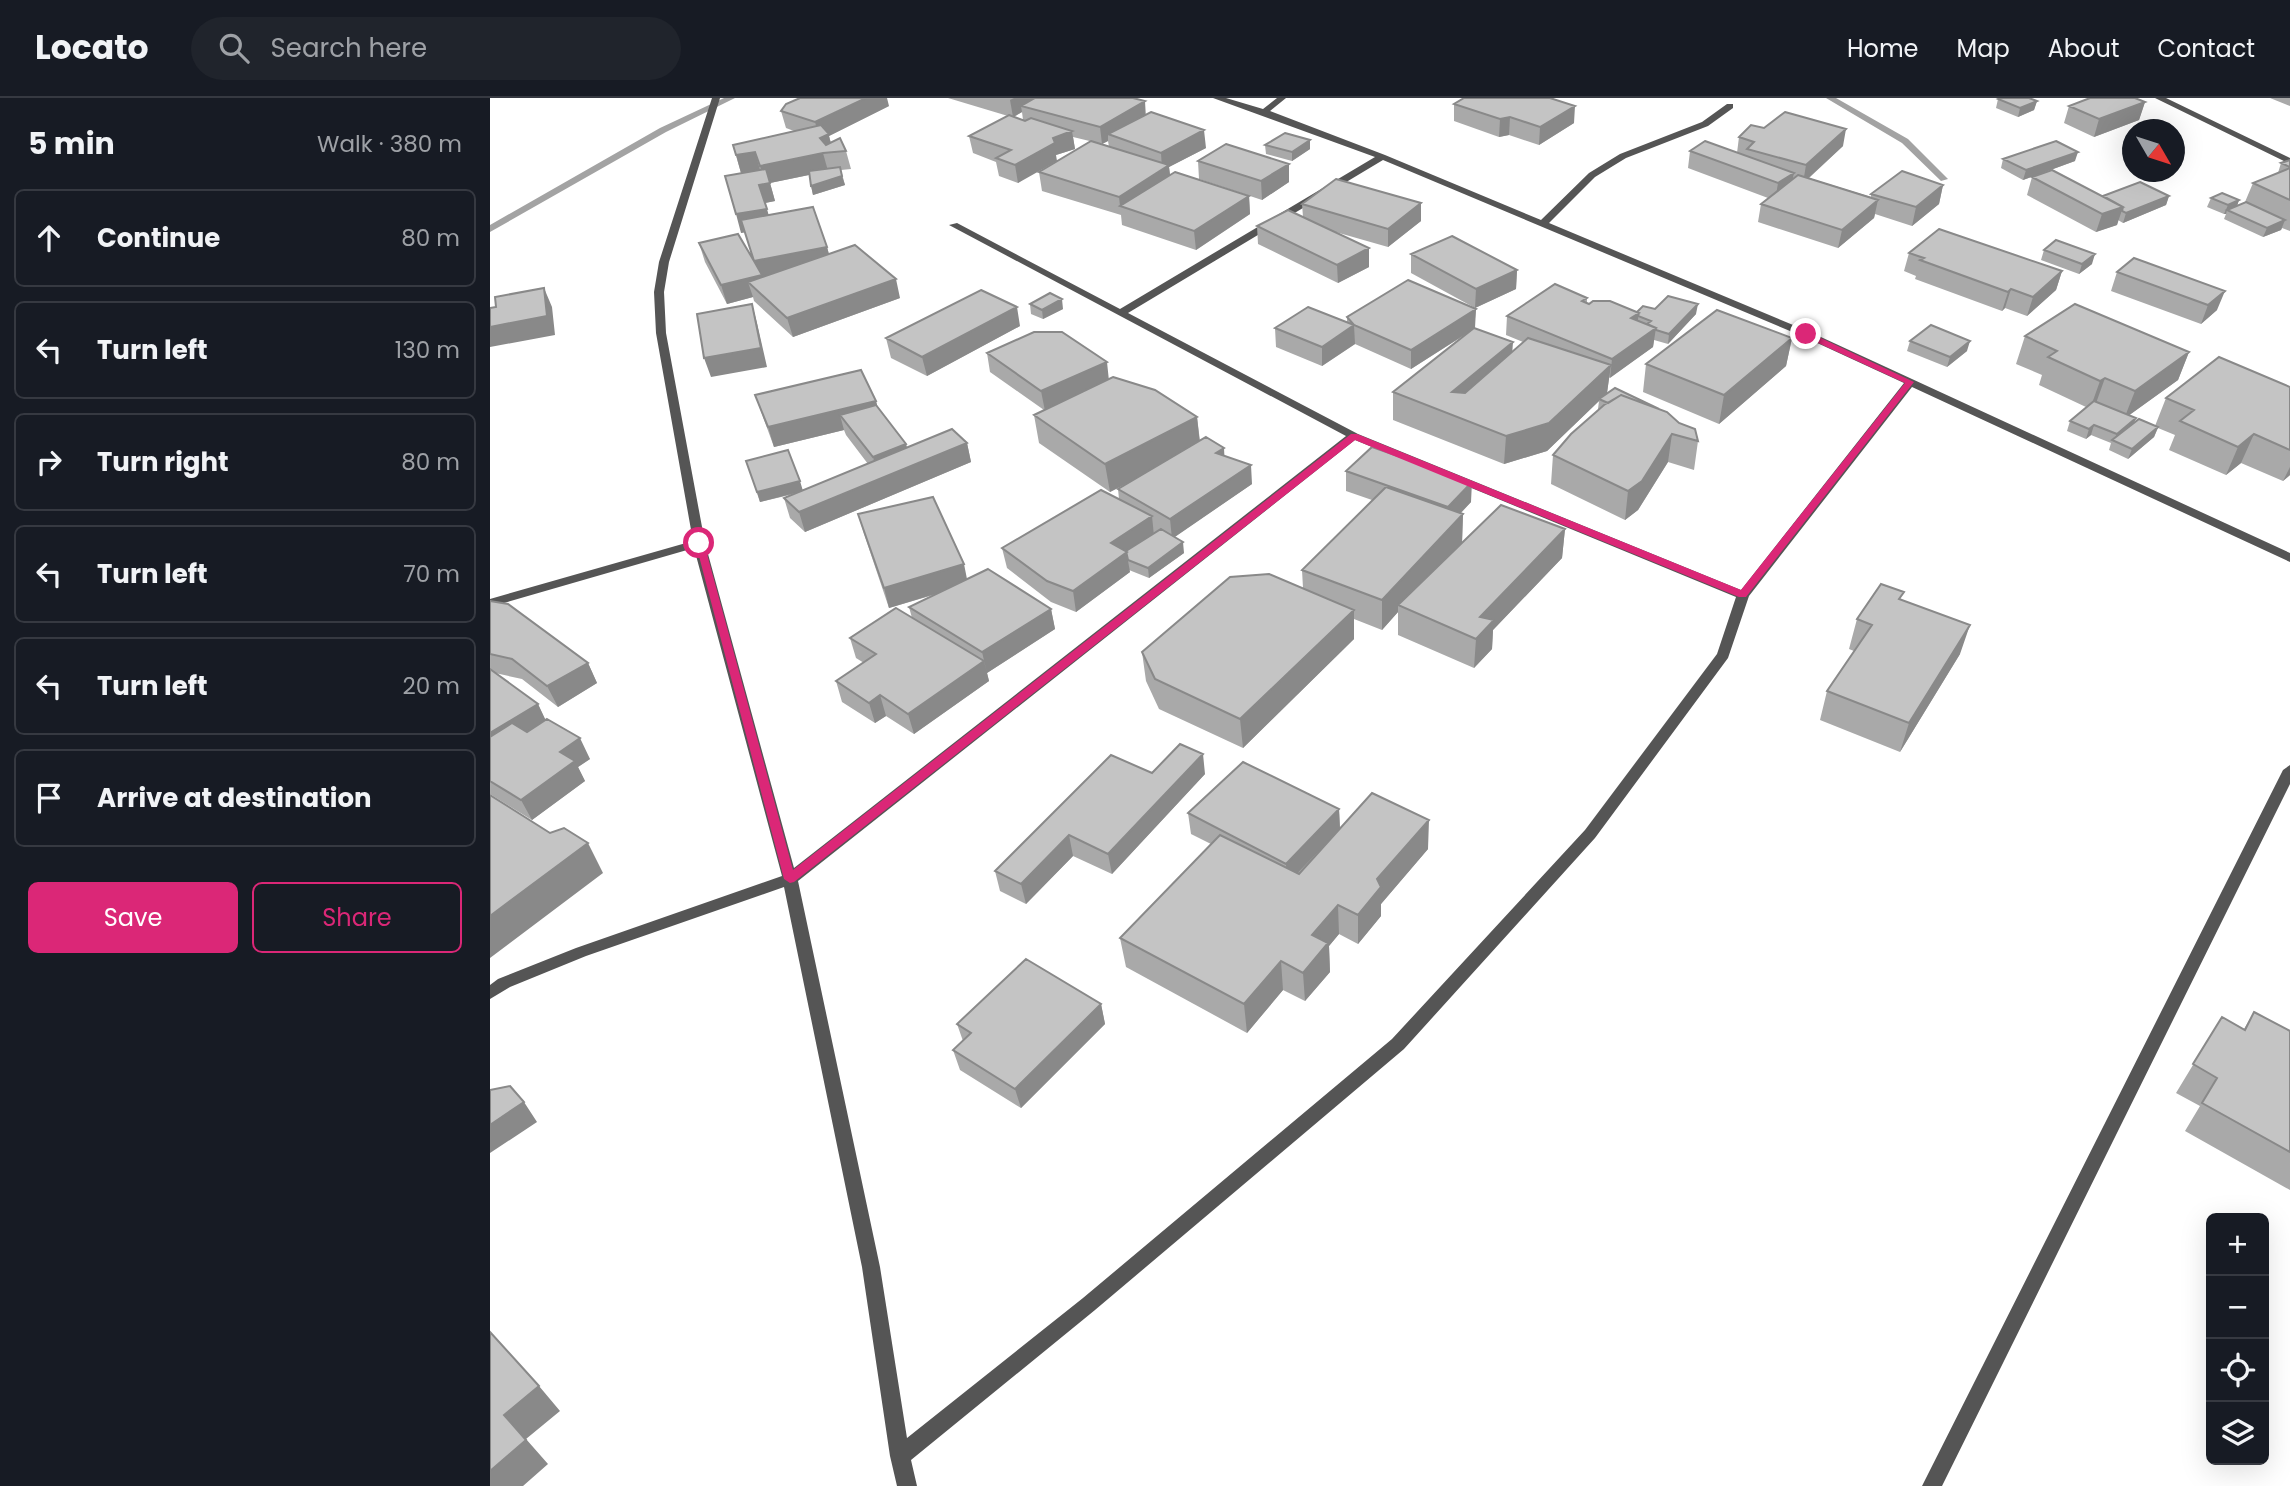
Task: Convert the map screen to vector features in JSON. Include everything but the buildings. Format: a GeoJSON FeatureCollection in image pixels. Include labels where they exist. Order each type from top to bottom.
{"type":"FeatureCollection","features":[{"type":"Feature","properties":{"kind":"street"},"geometry":{"type":"LineString","coordinates":[[716,98],[664,262],[659,292],[662,333],[699,543],[790,879],[871,1267],[907,1486]]}},
{"type":"Feature","properties":{"kind":"street"},"geometry":{"type":"LineString","coordinates":[[1217,98],[1264,112],[1382,157],[1806,334],[2290,558]]}},
{"type":"Feature","properties":{"kind":"street"},"geometry":{"type":"LineString","coordinates":[[1264,112],[1282,98]]}},
{"type":"Feature","properties":{"kind":"street"},"geometry":{"type":"LineString","coordinates":[[2159,98],[2290,161]]}},
{"type":"Feature","properties":{"kind":"street"},"geometry":{"type":"LineString","coordinates":[[1543,224],[1592,175],[1623,156],[1705,124],[1730,106]]}},
{"type":"Feature","properties":{"kind":"street"},"geometry":{"type":"LineString","coordinates":[[1122,312],[1382,157]]}},
{"type":"Feature","properties":{"kind":"street"},"geometry":{"type":"LineString","coordinates":[[954,225],[1354,436],[1742,595]]}},
{"type":"Feature","properties":{"kind":"street"},"geometry":{"type":"LineString","coordinates":[[900,1456],[1089,1304],[1398,1044],[1590,834],[1723,655],[1742,595],[1910,382]]}},
{"type":"Feature","properties":{"kind":"street"},"geometry":{"type":"LineString","coordinates":[[490,993],[504,983],[581,952],[790,879],[1354,436]]}},
{"type":"Feature","properties":{"kind":"street"},"geometry":{"type":"LineString","coordinates":[[490,603],[699,543]]}},
{"type":"Feature","properties":{"kind":"street"},"geometry":{"type":"LineString","coordinates":[[1932,1486],[2290,770]]}},
{"type":"Feature","properties":{"kind":"waterway"},"geometry":{"type":"LineString","coordinates":[[490,229],[663,130],[731,98]]}},
{"type":"Feature","properties":{"kind":"waterway"},"geometry":{"type":"LineString","coordinates":[[1830,98],[1905,141],[1944,179]]}},
{"type":"Feature","properties":{"kind":"route"},"geometry":{"type":"LineString","coordinates":[[699,543],[790,879],[1354,436],[1742,595],[1910,382],[1806,334]]}}]}
